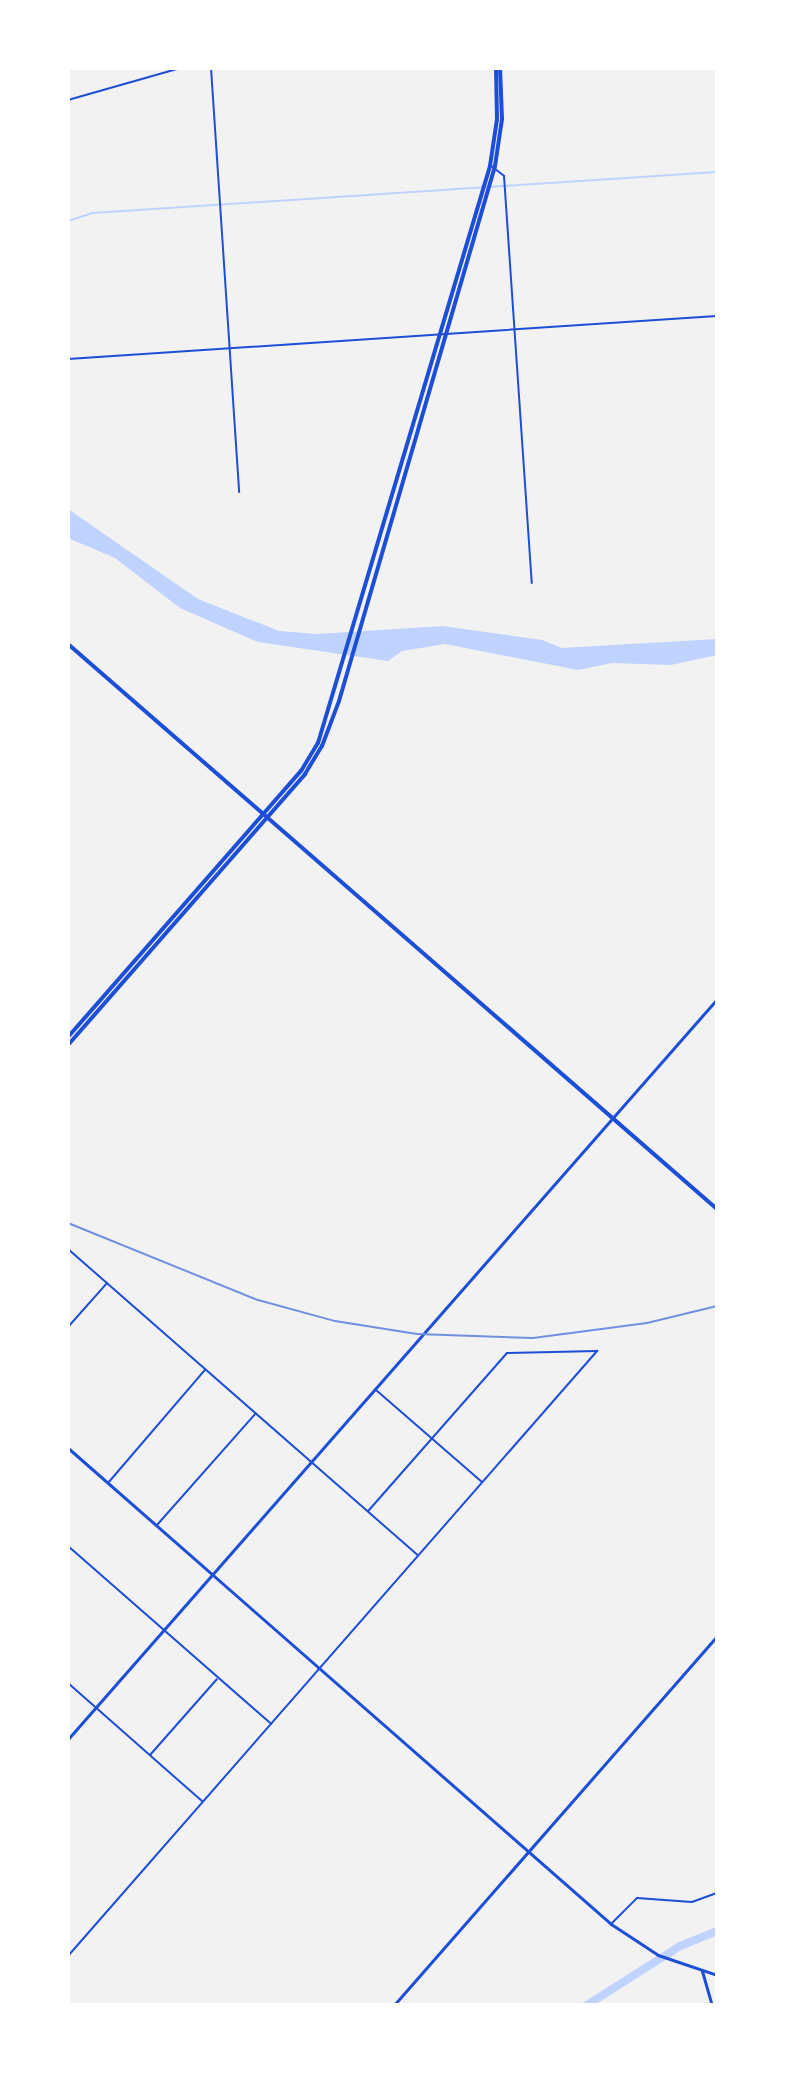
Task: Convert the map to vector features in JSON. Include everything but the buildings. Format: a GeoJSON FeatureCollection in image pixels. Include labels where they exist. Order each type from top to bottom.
{"type":"FeatureCollection","features":[{"type":"Feature","properties":{"kind":"main road"},"geometry":{"type":"LineString","coordinates":[[68,1045],[265,816],[310,757],[340,690],[493,165],[498,68]]}},
{"type":"Feature","properties":{"kind":"main road"},"geometry":{"type":"LineString","coordinates":[[68,644],[717,1209]]}},
{"type":"Feature","properties":{"kind":"main road"},"geometry":{"type":"LineString","coordinates":[[68,1037],[265,816]]}},
{"type":"Feature","properties":{"kind":"street"},"geometry":{"type":"LineString","coordinates":[[68,100],[180,68]]}},
{"type":"Feature","properties":{"kind":"street"},"geometry":{"type":"LineString","coordinates":[[211,68],[239,492]]}},
{"type":"Feature","properties":{"kind":"street"},"geometry":{"type":"LineString","coordinates":[[493,165],[505,183],[532,583]]}},
{"type":"Feature","properties":{"kind":"street"},"geometry":{"type":"LineString","coordinates":[[68,359],[717,316]]}},
{"type":"Feature","properties":{"kind":"street"},"geometry":{"type":"LineString","coordinates":[[68,1739],[717,999]]}},
{"type":"Feature","properties":{"kind":"street"},"geometry":{"type":"LineString","coordinates":[[68,1249],[419,1555]]}},
{"type":"Feature","properties":{"kind":"street"},"geometry":{"type":"LineString","coordinates":[[68,1327],[107,1283]]}},
{"type":"Feature","properties":{"kind":"street"},"geometry":{"type":"LineString","coordinates":[[68,1956],[597,1351],[593,1348],[507,1353],[368,1511]]}},
{"type":"Feature","properties":{"kind":"street"},"geometry":{"type":"LineString","coordinates":[[108,1483],[206,1369]]}},
{"type":"Feature","properties":{"kind":"street"},"geometry":{"type":"LineString","coordinates":[[375,1389],[482,1482]]}},
{"type":"Feature","properties":{"kind":"street"},"geometry":{"type":"LineString","coordinates":[[156,1526],[256,1413]]}},
{"type":"Feature","properties":{"kind":"street"},"geometry":{"type":"LineString","coordinates":[[68,1448],[611,1924],[638,1943],[684,1965],[717,1975]]}},
{"type":"Feature","properties":{"kind":"street"},"geometry":{"type":"LineString","coordinates":[[68,1546],[271,1724]]}},
{"type":"Feature","properties":{"kind":"street"},"geometry":{"type":"LineString","coordinates":[[394,2005],[717,1636]]}},
{"type":"Feature","properties":{"kind":"street"},"geometry":{"type":"LineString","coordinates":[[150,1756],[218,1678]]}},
{"type":"Feature","properties":{"kind":"street"},"geometry":{"type":"LineString","coordinates":[[68,1683],[203,1801]]}},
{"type":"Feature","properties":{"kind":"street"},"geometry":{"type":"LineString","coordinates":[[611,1924],[637,1898],[692,1902],[717,1893]]}},
{"type":"Feature","properties":{"kind":"street"},"geometry":{"type":"LineString","coordinates":[[702,1971],[712,2005]]}},
{"type":"Feature","properties":{"kind":"water"},"geometry":{"type":"Polygon","coordinates":[[[68,509],[198,599],[279,631],[317,634],[443,626],[542,640],[562,648],[717,639],[717,655],[671,665],[612,663],[578,670],[445,644],[402,651],[388,661],[258,642],[180,608],[115,558],[68,538],[68,509]]]}},
{"type":"Feature","properties":{"kind":"waterway"},"geometry":{"type":"LineString","coordinates":[[68,221],[92,213],[717,172]]}},
{"type":"Feature","properties":{"kind":"waterway"},"geometry":{"type":"LineString","coordinates":[[587,2005],[680,1946],[717,1931]]}},
{"type":"Feature","properties":{"kind":"railway"},"geometry":{"type":"LineString","coordinates":[[68,1223],[258,1300],[335,1321],[417,1334],[533,1338],[647,1323],[717,1306]]}}]}
